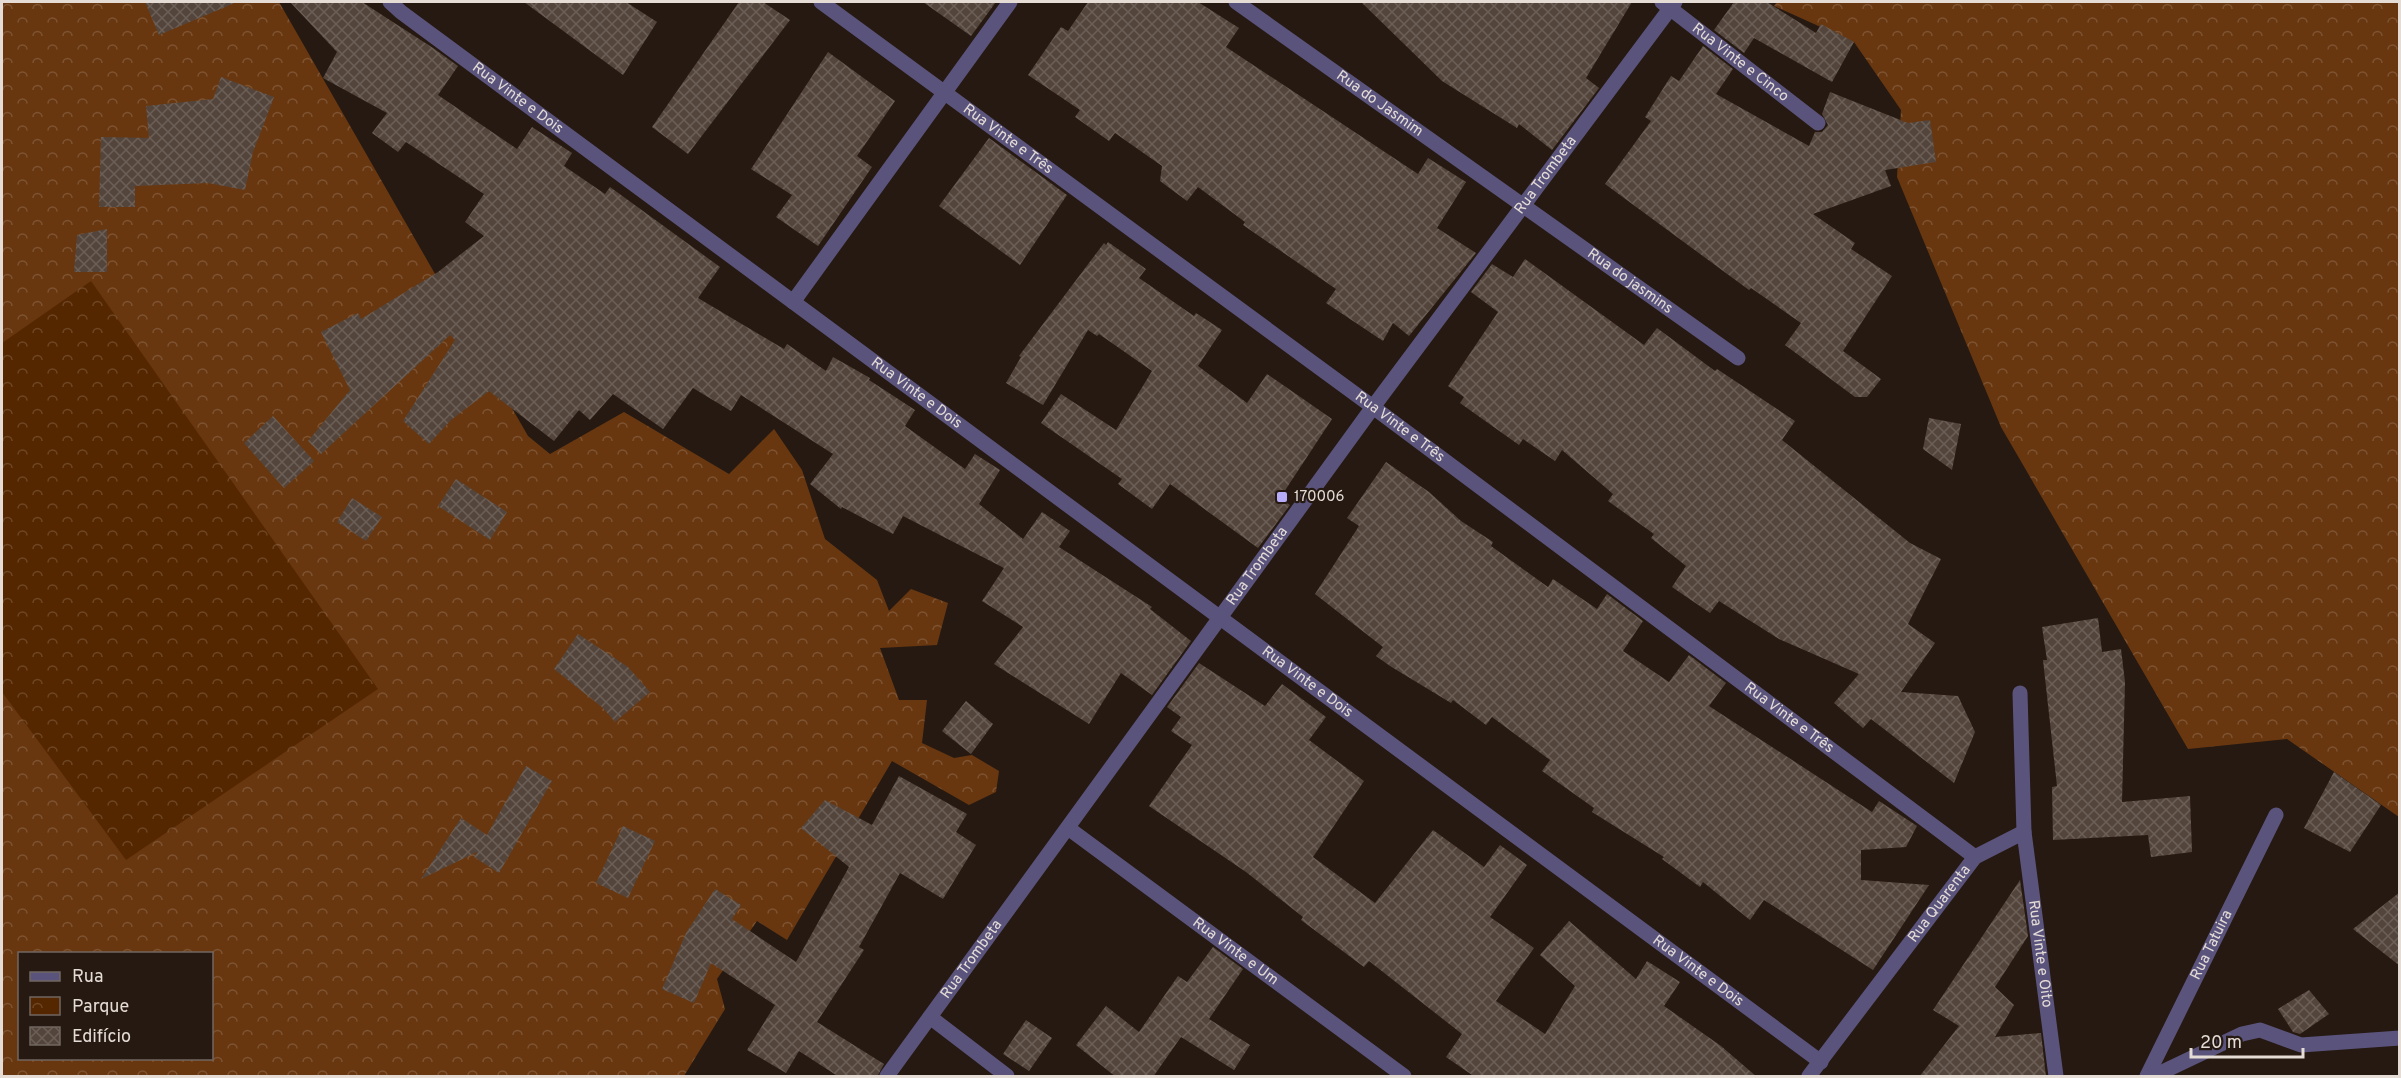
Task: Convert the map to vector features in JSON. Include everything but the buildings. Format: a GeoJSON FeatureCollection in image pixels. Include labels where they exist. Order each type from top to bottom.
{"type":"FeatureCollection","features":[{"type":"Feature","properties":{"kind":"street","name":"Rua Vinte e Dois"},"geometry":{"type":"LineString","coordinates":[[390,2],[1821,1062]]}},
{"type":"Feature","properties":{"kind":"street","name":"Rua Vinte e Três"},"geometry":{"type":"LineString","coordinates":[[822,2],[1373,406],[1975,857]]}},
{"type":"Feature","properties":{"kind":"street"},"geometry":{"type":"LineString","coordinates":[[793,302],[1010,2]]}},
{"type":"Feature","properties":{"kind":"street","name":"Rua do Jasmim"},"geometry":{"type":"LineString","coordinates":[[1236,2],[1521,206]]}},
{"type":"Feature","properties":{"kind":"street","name":"Rua Trombeta"},"geometry":{"type":"LineString","coordinates":[[887,1077],[1373,406],[1669,4]]}},
{"type":"Feature","properties":{"kind":"street","name":"Rua Vinte e Cinco"},"geometry":{"type":"LineString","coordinates":[[1669,4],[1818,123]]}},
{"type":"Feature","properties":{"kind":"street","name":"Rua do jasmins"},"geometry":{"type":"LineString","coordinates":[[1521,206],[1738,358]]}},
{"type":"Feature","properties":{"kind":"street"},"geometry":{"type":"LineString","coordinates":[[2020,693],[2024,832]]}},
{"type":"Feature","properties":{"kind":"street","name":"Rua Tatuira"},"geometry":{"type":"LineString","coordinates":[[2147,1077],[2276,816]]}},
{"type":"Feature","properties":{"kind":"street","name":"Rua Vinte e Um"},"geometry":{"type":"LineString","coordinates":[[1068,828],[1404,1077]]}},
{"type":"Feature","properties":{"kind":"street","name":"Rua Quarenta"},"geometry":{"type":"LineString","coordinates":[[1809,1077],[1975,857],[2024,832]]}},
{"type":"Feature","properties":{"kind":"street","name":"Rua Vinte e Oito"},"geometry":{"type":"LineString","coordinates":[[2024,832],[2056,1077]]}},
{"type":"Feature","properties":{"kind":"street"},"geometry":{"type":"LineString","coordinates":[[930,1017],[1007,1077]]}},
{"type":"Feature","properties":{"kind":"street"},"geometry":{"type":"LineString","coordinates":[[2154,1077],[2242,1034],[2260,1030],[2301,1044],[2400,1038]]}},
{"type":"Feature","properties":{"kind":"green space"},"geometry":{"type":"Polygon","coordinates":[[[2,2],[279,2],[528,436],[550,454],[624,412],[729,474],[774,429],[802,470],[825,539],[877,580],[889,611],[911,589],[948,603],[937,645],[880,648],[899,700],[927,700],[922,743],[954,758],[972,755],[999,771],[996,792],[969,805],[892,761],[787,940],[757,921],[717,979],[725,1009],[684,1076],[2,1076],[2,2]]]}},
{"type":"Feature","properties":{"kind":"green space"},"geometry":{"type":"Polygon","coordinates":[[[1777,2],[2399,2],[2399,817],[2287,739],[2188,749],[2001,427],[1897,177],[1901,110],[1854,42],[1774,6],[1777,2]]]}},
{"type":"Feature","properties":{"kind":"green space"},"geometry":{"type":"Polygon","coordinates":[[[91,281],[378,689],[126,860],[2,692],[2,343],[91,281]]]}},
{"type":"Feature","properties":{"kind":"place","name":"170006"},"geometry":{"type":"Point","coordinates":[1282,497]}}]}
